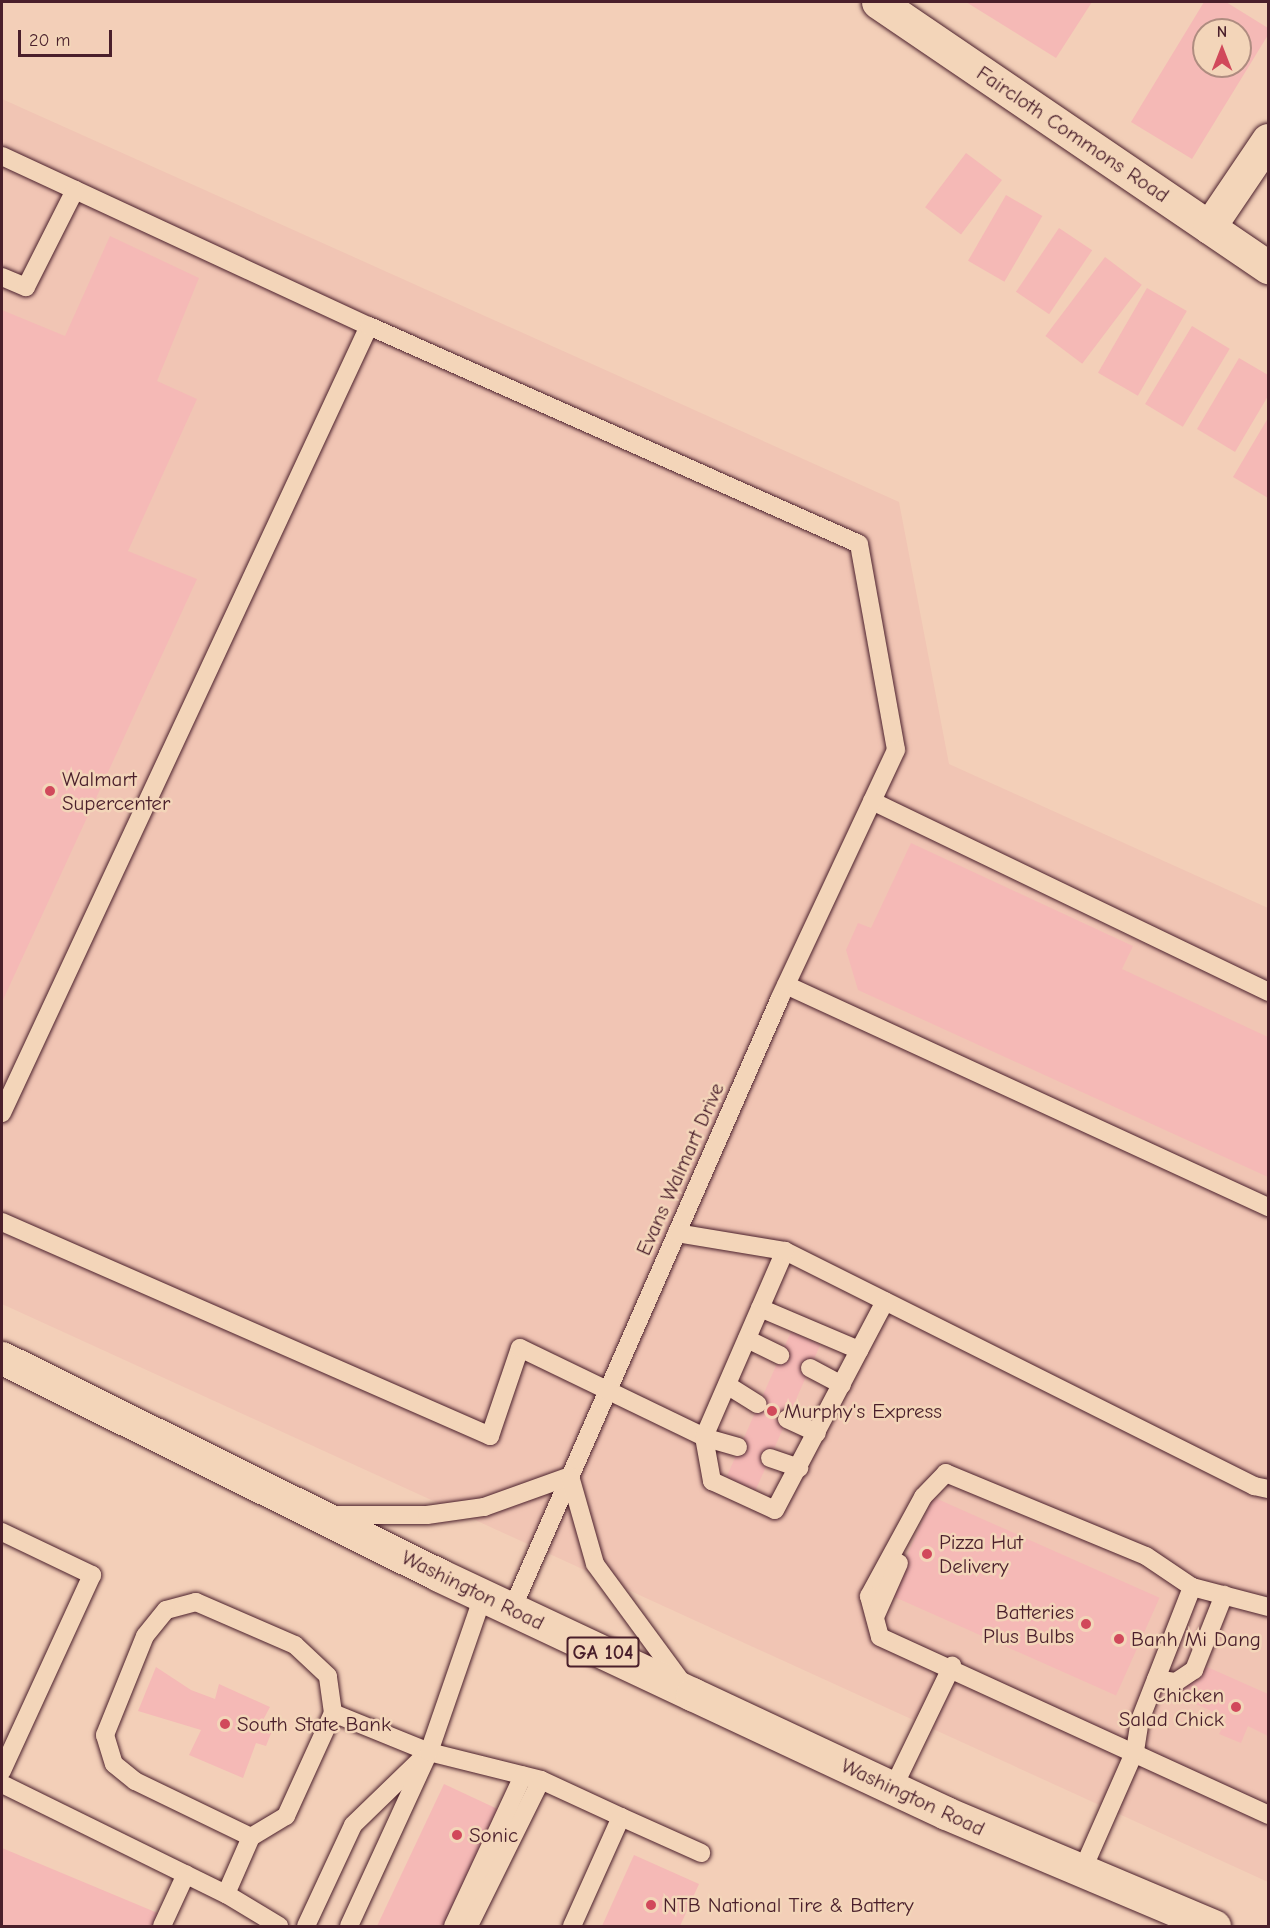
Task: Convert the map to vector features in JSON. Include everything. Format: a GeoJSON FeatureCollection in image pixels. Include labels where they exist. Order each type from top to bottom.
{"type":"FeatureCollection","features":[{"type":"Feature","properties":{"kind":"main road","name":"Faircloth Commons Road"},"geometry":{"type":"LineString","coordinates":[[878,2],[1269,267]]}},
{"type":"Feature","properties":{"kind":"main road"},"geometry":{"type":"LineString","coordinates":[[1209,227],[1269,140]]}},
{"type":"Feature","properties":{"kind":"main road","name":"Washington Road"},"geometry":{"type":"LineString","coordinates":[[2,1358],[498,1603],[692,1694],[893,1788],[1214,1926]]}},
{"type":"Feature","properties":{"kind":"lane"},"geometry":{"type":"LineString","coordinates":[[2,156],[369,326],[2,1113]]}},
{"type":"Feature","properties":{"kind":"lane"},"geometry":{"type":"LineString","coordinates":[[2,277],[26,287],[75,190]]}},
{"type":"Feature","properties":{"kind":"lane","name":"Evans Walmart Drive"},"geometry":{"type":"LineString","coordinates":[[350,1926],[498,1603],[570,1476],[786,986],[896,750],[859,544],[369,326]]}},
{"type":"Feature","properties":{"kind":"lane"},"geometry":{"type":"LineString","coordinates":[[872,801],[1269,992]]}},
{"type":"Feature","properties":{"kind":"lane"},"geometry":{"type":"LineString","coordinates":[[786,986],[1269,1207]]}},
{"type":"Feature","properties":{"kind":"lane"},"geometry":{"type":"LineString","coordinates":[[2,1222],[490,1436],[520,1348],[704,1437],[738,1447]]}},
{"type":"Feature","properties":{"kind":"lane"},"geometry":{"type":"LineString","coordinates":[[677,1233],[785,1251],[1254,1486],[1269,1489]]}},
{"type":"Feature","properties":{"kind":"lane"},"geometry":{"type":"LineString","coordinates":[[785,1251],[704,1437],[712,1481],[775,1510],[885,1300]]}},
{"type":"Feature","properties":{"kind":"lane"},"geometry":{"type":"LineString","coordinates":[[760,1308],[859,1350]]}},
{"type":"Feature","properties":{"kind":"lane"},"geometry":{"type":"LineString","coordinates":[[747,1339],[780,1355]]}},
{"type":"Feature","properties":{"kind":"lane"},"geometry":{"type":"LineString","coordinates":[[810,1368],[842,1385]]}},
{"type":"Feature","properties":{"kind":"lane"},"geometry":{"type":"LineString","coordinates":[[727,1385],[758,1404]]}},
{"type":"Feature","properties":{"kind":"lane"},"geometry":{"type":"LineString","coordinates":[[788,1419],[817,1433]]}},
{"type":"Feature","properties":{"kind":"lane"},"geometry":{"type":"LineString","coordinates":[[770,1458],[799,1468]]}},
{"type":"Feature","properties":{"kind":"lane"},"geometry":{"type":"LineString","coordinates":[[1269,1608],[1192,1587],[1146,1556],[946,1473],[923,1497],[869,1596],[880,1637],[952,1666],[1135,1750],[1269,1815]]}},
{"type":"Feature","properties":{"kind":"lane"},"geometry":{"type":"LineString","coordinates":[[318,1515],[427,1515],[484,1507],[570,1476],[595,1564],[692,1694]]}},
{"type":"Feature","properties":{"kind":"lane"},"geometry":{"type":"LineString","coordinates":[[2,1532],[92,1575],[2,1771]]}},
{"type":"Feature","properties":{"kind":"lane"},"geometry":{"type":"LineString","coordinates":[[1082,1871],[1135,1750],[1140,1720],[1192,1587]]}},
{"type":"Feature","properties":{"kind":"lane"},"geometry":{"type":"LineString","coordinates":[[1156,1679],[1176,1682],[1194,1670],[1224,1595]]}},
{"type":"Feature","properties":{"kind":"lane"},"geometry":{"type":"LineString","coordinates":[[226,1894],[251,1837],[286,1816],[333,1713],[328,1676],[295,1645],[196,1602],[166,1610],[145,1636],[105,1735],[114,1764],[135,1781],[251,1837]]}},
{"type":"Feature","properties":{"kind":"lane"},"geometry":{"type":"LineString","coordinates":[[893,1788],[952,1666]]}},
{"type":"Feature","properties":{"kind":"lane"},"geometry":{"type":"LineString","coordinates":[[333,1713],[429,1752],[541,1780],[701,1853]]}},
{"type":"Feature","properties":{"kind":"lane"},"geometry":{"type":"LineString","coordinates":[[306,1926],[353,1825],[429,1752]]}},
{"type":"Feature","properties":{"kind":"lane"},"geometry":{"type":"LineString","coordinates":[[453,1926],[523,1776]]}},
{"type":"Feature","properties":{"kind":"lane"},"geometry":{"type":"LineString","coordinates":[[469,1926],[541,1780]]}},
{"type":"Feature","properties":{"kind":"lane"},"geometry":{"type":"LineString","coordinates":[[2,1784],[226,1894],[261,1922],[279,1926]]}},
{"type":"Feature","properties":{"kind":"lane"},"geometry":{"type":"LineString","coordinates":[[572,1926],[621,1817]]}},
{"type":"Feature","properties":{"kind":"lane"},"geometry":{"type":"LineString","coordinates":[[162,1926],[186,1874]]}},
{"type":"Feature","properties":{"kind":"shaded area"},"geometry":{"type":"Polygon","coordinates":[[[2,99],[899,502],[949,764],[1268,908],[1268,1882],[2,1304],[2,99]]]}},
{"type":"Feature","properties":{"kind":"building"},"geometry":{"type":"Polygon","coordinates":[[[966,2],[1092,2],[1056,58],[966,2]]]}},
{"type":"Feature","properties":{"kind":"building"},"geometry":{"type":"Polygon","coordinates":[[[1204,2],[1226,2],[1252,18],[1194,18],[1204,2]]]}},
{"type":"Feature","properties":{"kind":"building"},"geometry":{"type":"Polygon","coordinates":[[[1252,18],[1268,28],[1268,35],[1252,61],[1252,18]]]}},
{"type":"Feature","properties":{"kind":"building"},"geometry":{"type":"Polygon","coordinates":[[[1192,22],[1192,78],[1242,78],[1192,159],[1131,122],[1192,22]]]}},
{"type":"Feature","properties":{"kind":"building"},"geometry":{"type":"Polygon","coordinates":[[[966,153],[1002,180],[961,234],[925,207],[966,153]]]}},
{"type":"Feature","properties":{"kind":"building"},"geometry":{"type":"Polygon","coordinates":[[[1006,195],[1042,216],[1004,282],[968,261],[1006,195]]]}},
{"type":"Feature","properties":{"kind":"building"},"geometry":{"type":"Polygon","coordinates":[[[1059,228],[1092,250],[1049,314],[1016,292],[1059,228]]]}},
{"type":"Feature","properties":{"kind":"building","name":"Walmart Supercenter"},"geometry":{"type":"Polygon","coordinates":[[[110,236],[199,278],[157,381],[197,399],[128,551],[197,579],[2,1002],[2,310],[65,336],[110,236]]]}},
{"type":"Feature","properties":{"kind":"building"},"geometry":{"type":"Polygon","coordinates":[[[1105,257],[1142,285],[1082,364],[1045,336],[1105,257]]]}},
{"type":"Feature","properties":{"kind":"building"},"geometry":{"type":"Polygon","coordinates":[[[1147,288],[1187,311],[1138,396],[1098,373],[1147,288]]]}},
{"type":"Feature","properties":{"kind":"building"},"geometry":{"type":"Polygon","coordinates":[[[1192,326],[1230,349],[1183,427],[1145,404],[1192,326]]]}},
{"type":"Feature","properties":{"kind":"building"},"geometry":{"type":"Polygon","coordinates":[[[1239,358],[1268,375],[1268,396],[1235,452],[1197,429],[1239,358]]]}},
{"type":"Feature","properties":{"kind":"building"},"geometry":{"type":"Polygon","coordinates":[[[1268,418],[1268,498],[1233,477],[1268,418]]]}},
{"type":"Feature","properties":{"kind":"building"},"geometry":{"type":"Polygon","coordinates":[[[911,843],[1133,946],[1122,969],[1268,1037],[1268,1177],[858,990],[846,950],[858,923],[871,928],[911,843]]]}},
{"type":"Feature","properties":{"kind":"building","name":"Murphy's Express"},"geometry":{"type":"Polygon","coordinates":[[[791,1332],[820,1345],[756,1490],[726,1477],[791,1332]]]}},
{"type":"Feature","properties":{"kind":"building"},"geometry":{"type":"Polygon","coordinates":[[[933,1497],[1160,1598],[1116,1696],[889,1595],[933,1497]]]}},
{"type":"Feature","properties":{"kind":"building","name":"Chicken Salad Chick"},"geometry":{"type":"Polygon","coordinates":[[[1196,1662],[1268,1694],[1268,1736],[1248,1726],[1241,1743],[1219,1734],[1227,1718],[1180,1697],[1196,1662]]]}},
{"type":"Feature","properties":{"kind":"building","name":"South State Bank"},"geometry":{"type":"Polygon","coordinates":[[[156,1667],[191,1690],[215,1699],[219,1684],[270,1707],[262,1722],[274,1726],[266,1746],[256,1743],[243,1778],[189,1755],[201,1730],[138,1711],[156,1667]]]}},
{"type":"Feature","properties":{"kind":"building","name":"Sonic"},"geometry":{"type":"Polygon","coordinates":[[[444,1784],[504,1812],[446,1926],[377,1926],[444,1784]]]}},
{"type":"Feature","properties":{"kind":"building"},"geometry":{"type":"Polygon","coordinates":[[[2,1848],[160,1914],[154,1926],[2,1926],[2,1848]]]}},
{"type":"Feature","properties":{"kind":"building","name":"NTB National Tire & Battery"},"geometry":{"type":"Polygon","coordinates":[[[634,1855],[699,1884],[680,1926],[602,1926],[634,1855]]]}},
{"type":"Feature","properties":{"kind":"place","name":"Walmart Supercenter"},"geometry":{"type":"Point","coordinates":[50,791]}},
{"type":"Feature","properties":{"kind":"place","name":"Murphy's Express"},"geometry":{"type":"Point","coordinates":[772,1411]}},
{"type":"Feature","properties":{"kind":"place","name":"Pizza Hut Delivery"},"geometry":{"type":"Point","coordinates":[927,1554]}},
{"type":"Feature","properties":{"kind":"place","name":"Batteries Plus Bulbs"},"geometry":{"type":"Point","coordinates":[1086,1624]}},
{"type":"Feature","properties":{"kind":"place","name":"Banh Mi Dang"},"geometry":{"type":"Point","coordinates":[1119,1639]}},
{"type":"Feature","properties":{"kind":"place","name":"Chicken Salad Chick"},"geometry":{"type":"Point","coordinates":[1236,1707]}},
{"type":"Feature","properties":{"kind":"place","name":"South State Bank"},"geometry":{"type":"Point","coordinates":[225,1724]}},
{"type":"Feature","properties":{"kind":"place","name":"Sonic"},"geometry":{"type":"Point","coordinates":[457,1835]}},
{"type":"Feature","properties":{"kind":"place","name":"NTB National Tire & Battery"},"geometry":{"type":"Point","coordinates":[651,1905]}}]}
